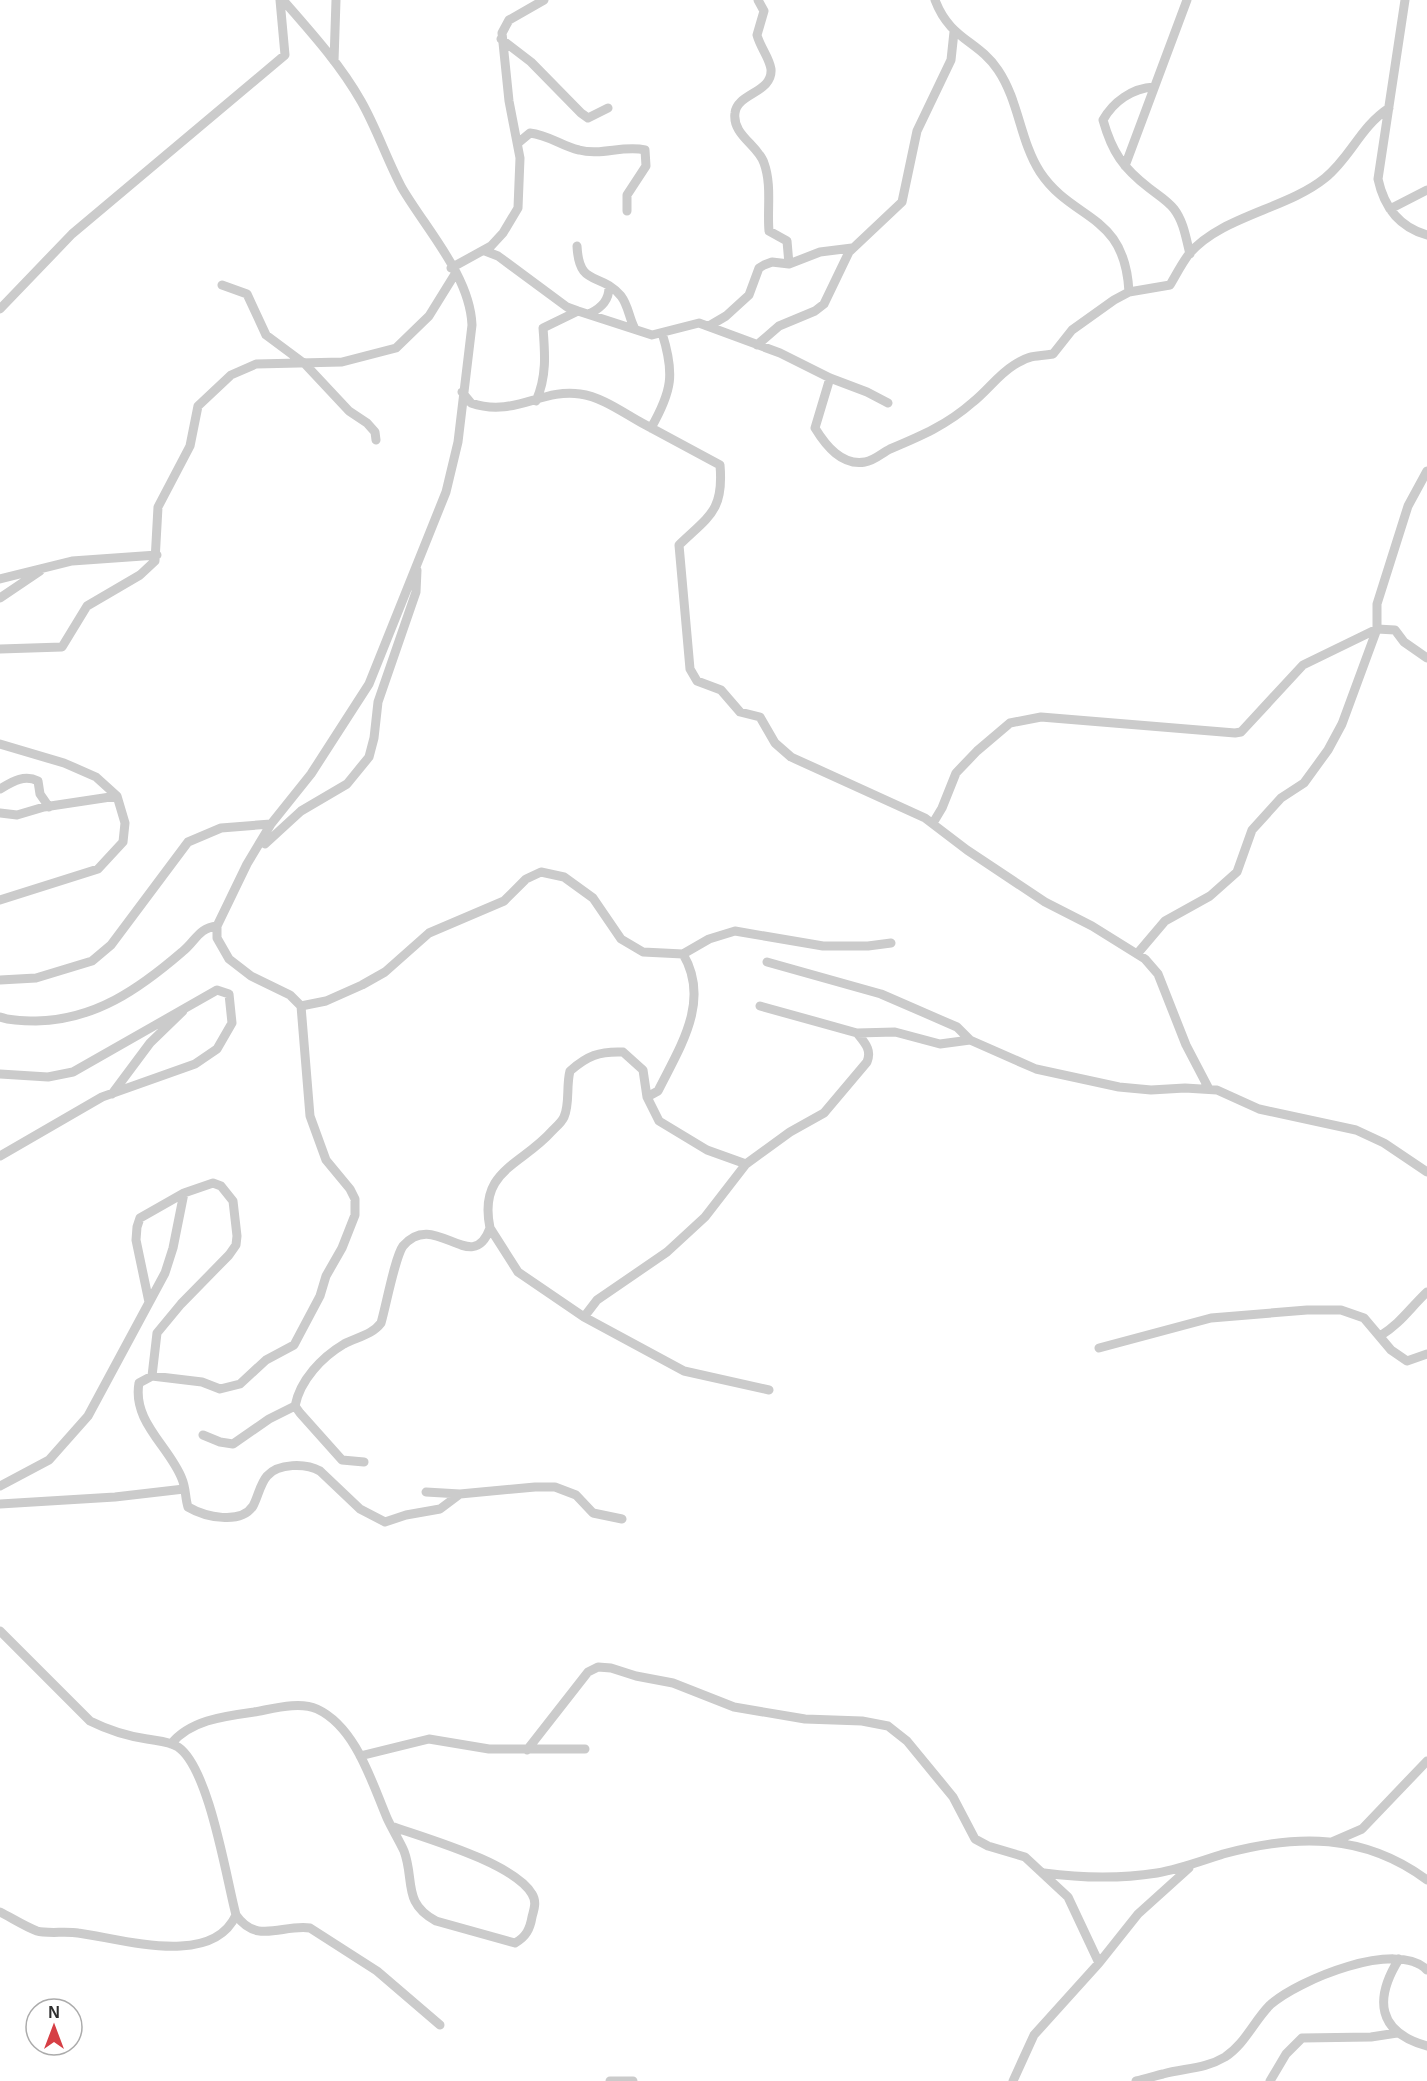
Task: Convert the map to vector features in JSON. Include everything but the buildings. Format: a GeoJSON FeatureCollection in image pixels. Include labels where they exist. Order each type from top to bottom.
{"type":"FeatureCollection","features":[{"type":"Feature","properties":{"kind":"street"},"geometry":{"type":"LineString","coordinates":[[281,0],[334,61],[362,102],[402,188],[462,286],[471,312],[458,442],[446,492],[369,684],[311,774],[272,824],[248,864],[217,926],[217,938],[229,959],[251,976],[290,995],[301,1006],[310,1116],[326,1160],[337,1177],[350,1189],[355,1199],[355,1215],[342,1248],[326,1276],[320,1296],[294,1345],[266,1360],[240,1384],[220,1389],[202,1382],[152,1376],[139,1383],[143,1416],[172,1459],[184,1489],[188,1507],[194,1510],[213,1515],[240,1516],[251,1508],[267,1476],[286,1467],[314,1467],[360,1509],[385,1522],[406,1515],[440,1509],[460,1494]]}},
{"type":"Feature","properties":{"kind":"street"},"geometry":{"type":"LineString","coordinates":[[0,309],[72,234],[285,55],[281,0]]}},
{"type":"Feature","properties":{"kind":"street"},"geometry":{"type":"LineString","coordinates":[[334,61],[336,0]]}},
{"type":"Feature","properties":{"kind":"street"},"geometry":{"type":"LineString","coordinates":[[0,649],[62,647],[87,606],[146,571],[156,561],[155,527],[158,507],[190,446],[198,405],[231,375],[256,364],[342,362],[396,348],[429,316],[453,271],[485,251],[503,233],[518,208],[520,158],[509,101],[501,39],[508,20],[544,0]]}},
{"type":"Feature","properties":{"kind":"street"},"geometry":{"type":"LineString","coordinates":[[758,0],[764,11],[757,35],[768,60],[771,76],[765,85],[737,106],[735,113],[740,132],[764,160],[768,177],[769,231],[787,241],[789,264]]}},
{"type":"Feature","properties":{"kind":"street"},"geometry":{"type":"LineString","coordinates":[[935,0],[939,12],[954,32],[990,59],[999,70],[1030,155],[1051,188],[1091,216],[1108,232],[1123,258],[1128,274],[1129,292]]}},
{"type":"Feature","properties":{"kind":"street"},"geometry":{"type":"LineString","coordinates":[[1125,166],[1187,0]]}},
{"type":"Feature","properties":{"kind":"street"},"geometry":{"type":"LineString","coordinates":[[1405,0],[1378,179],[1382,197],[1390,209],[1412,231],[1427,235]]}},
{"type":"Feature","properties":{"kind":"street"},"geometry":{"type":"LineString","coordinates":[[757,345],[779,326],[815,311],[824,304],[852,248],[902,202],[917,131],[951,60],[954,32]]}},
{"type":"Feature","properties":{"kind":"street"},"geometry":{"type":"LineString","coordinates":[[501,39],[531,62],[588,118],[608,108]]}},
{"type":"Feature","properties":{"kind":"street"},"geometry":{"type":"LineString","coordinates":[[1154,87],[1145,87],[1111,106],[1103,120],[1110,146],[1125,166],[1175,210],[1190,254]]}},
{"type":"Feature","properties":{"kind":"street"},"geometry":{"type":"LineString","coordinates":[[830,378],[815,428],[828,448],[849,462],[866,462],[888,450],[931,433],[974,402],[991,383],[1015,364],[1034,354],[1053,354],[1072,330],[1129,292],[1170,285],[1190,254],[1212,236],[1302,193],[1325,178],[1372,119],[1389,108]]}},
{"type":"Feature","properties":{"kind":"street"},"geometry":{"type":"LineString","coordinates":[[518,143],[530,133],[542,134],[581,151],[635,147],[645,150],[646,166],[627,195],[627,211]]}},
{"type":"Feature","properties":{"kind":"street"},"geometry":{"type":"LineString","coordinates":[[1390,209],[1427,190]]}},
{"type":"Feature","properties":{"kind":"street"},"geometry":{"type":"LineString","coordinates":[[577,246],[578,264],[583,271],[621,296],[634,327]]}},
{"type":"Feature","properties":{"kind":"street"},"geometry":{"type":"LineString","coordinates":[[709,326],[726,316],[749,295],[759,268],[772,262],[789,264],[820,252],[852,248]]}},
{"type":"Feature","properties":{"kind":"street"},"geometry":{"type":"LineString","coordinates":[[485,251],[498,256],[567,307],[634,327],[646,334],[662,333],[699,323],[757,345],[888,403]]}},
{"type":"Feature","properties":{"kind":"street"},"geometry":{"type":"LineString","coordinates":[[222,285],[247,294],[266,334],[305,364],[349,411],[367,423],[375,432],[376,440]]}},
{"type":"Feature","properties":{"kind":"street"},"geometry":{"type":"LineString","coordinates":[[591,313],[603,304],[609,294],[609,286]]}},
{"type":"Feature","properties":{"kind":"street"},"geometry":{"type":"LineString","coordinates":[[536,401],[543,387],[543,328],[578,311]]}},
{"type":"Feature","properties":{"kind":"street"},"geometry":{"type":"LineString","coordinates":[[651,428],[669,394],[670,370],[662,333]]}},
{"type":"Feature","properties":{"kind":"street"},"geometry":{"type":"LineString","coordinates":[[462,392],[471,403],[483,407],[522,405],[559,393],[580,394],[608,403],[720,465],[721,490],[714,512],[679,546],[690,669],[698,681],[721,690],[740,712],[760,717],[775,742],[791,757],[892,801],[933,823],[967,850],[1045,902],[1092,926],[1137,954],[1158,974],[1186,1045],[1209,1089]]}},
{"type":"Feature","properties":{"kind":"street"},"geometry":{"type":"LineString","coordinates":[[1137,954],[1166,921],[1210,896],[1229,879],[1241,862],[1251,830],[1281,798],[1304,783],[1317,767],[1342,724],[1377,629],[1377,604],[1408,506],[1427,471]]}},
{"type":"Feature","properties":{"kind":"street"},"geometry":{"type":"LineString","coordinates":[[0,579],[48,566],[96,558],[156,555]]}},
{"type":"Feature","properties":{"kind":"street"},"geometry":{"type":"LineString","coordinates":[[257,852],[295,815],[347,784],[369,757],[374,738],[378,702],[416,592],[418,563]]}},
{"type":"Feature","properties":{"kind":"street"},"geometry":{"type":"LineString","coordinates":[[0,598],[48,566]]}},
{"type":"Feature","properties":{"kind":"street"},"geometry":{"type":"LineString","coordinates":[[933,823],[942,808],[956,773],[1010,723],[1041,717],[1235,733],[1241,732],[1304,665],[1377,629],[1395,630],[1404,642],[1427,658]]}},
{"type":"Feature","properties":{"kind":"street"},"geometry":{"type":"LineString","coordinates":[[0,744],[78,768],[96,777],[117,796],[125,823],[123,842],[98,869],[0,900]]}},
{"type":"Feature","properties":{"kind":"street"},"geometry":{"type":"LineString","coordinates":[[0,789],[23,778],[32,778],[38,781],[40,794],[49,807]]}},
{"type":"Feature","properties":{"kind":"street"},"geometry":{"type":"LineString","coordinates":[[0,813],[17,815],[49,807],[117,796]]}},
{"type":"Feature","properties":{"kind":"street"},"geometry":{"type":"LineString","coordinates":[[0,980],[36,978],[92,961],[111,945],[188,842],[221,828],[272,824]]}},
{"type":"Feature","properties":{"kind":"street"},"geometry":{"type":"LineString","coordinates":[[301,1006],[326,1001],[362,985],[385,972],[429,933],[504,901],[526,879],[541,872],[564,877],[593,898],[621,939],[634,949],[653,954],[683,954],[708,939],[735,931],[823,946],[868,946],[891,943]]}},
{"type":"Feature","properties":{"kind":"street"},"geometry":{"type":"LineString","coordinates":[[0,1017],[56,1020],[96,1011],[120,999],[184,951],[201,930],[217,926]]}},
{"type":"Feature","properties":{"kind":"street"},"geometry":{"type":"LineString","coordinates":[[647,1097],[658,1092],[696,1002],[695,981],[683,954]]}},
{"type":"Feature","properties":{"kind":"street"},"geometry":{"type":"LineString","coordinates":[[767,962],[881,994],[957,1027],[970,1040],[1036,1069],[1119,1087],[1151,1090],[1209,1089],[1239,1099],[1259,1109],[1356,1130],[1384,1143],[1427,1172]]}},
{"type":"Feature","properties":{"kind":"street"},"geometry":{"type":"LineString","coordinates":[[0,1074],[48,1077],[73,1072],[193,1001],[217,990],[229,994],[232,1023],[217,1049],[195,1064],[112,1094],[0,1156]]}},
{"type":"Feature","properties":{"kind":"street"},"geometry":{"type":"LineString","coordinates":[[112,1094],[150,1043],[193,1001]]}},
{"type":"Feature","properties":{"kind":"street"},"geometry":{"type":"LineString","coordinates":[[760,1006],[857,1034],[895,1032],[940,1044],[970,1040]]}},
{"type":"Feature","properties":{"kind":"street"},"geometry":{"type":"LineString","coordinates":[[584,1317],[606,1293],[667,1252],[705,1217],[746,1164],[790,1131],[824,1113],[837,1101],[870,1055],[867,1046],[857,1034]]}},
{"type":"Feature","properties":{"kind":"street"},"geometry":{"type":"LineString","coordinates":[[746,1164],[707,1150],[659,1121],[647,1097],[643,1070],[623,1052],[596,1053],[585,1058],[570,1071],[564,1118],[542,1143],[519,1158],[495,1182],[488,1195],[490,1228],[518,1272],[584,1317],[684,1371],[769,1390]]}},
{"type":"Feature","properties":{"kind":"street"},"geometry":{"type":"LineString","coordinates":[[149,1302],[136,1240],[136,1227],[145,1214],[184,1193],[213,1183],[221,1186],[233,1200],[237,1236],[229,1255],[181,1304],[157,1334],[152,1376]]}},
{"type":"Feature","properties":{"kind":"street"},"geometry":{"type":"LineString","coordinates":[[0,1486],[49,1460],[81,1425],[102,1391],[165,1272],[173,1248],[184,1193]]}},
{"type":"Feature","properties":{"kind":"street"},"geometry":{"type":"LineString","coordinates":[[203,1435],[233,1444],[269,1419],[295,1406],[302,1384],[324,1360],[343,1345],[376,1330],[381,1323],[401,1248],[413,1237],[426,1232],[471,1247],[480,1244],[490,1228]]}},
{"type":"Feature","properties":{"kind":"street"},"geometry":{"type":"LineString","coordinates":[[1380,1336],[1400,1324],[1427,1292]]}},
{"type":"Feature","properties":{"kind":"street"},"geometry":{"type":"LineString","coordinates":[[1099,1348],[1168,1331],[1194,1321],[1307,1310],[1341,1310],[1364,1318],[1392,1350],[1407,1361],[1427,1354]]}},
{"type":"Feature","properties":{"kind":"street"},"geometry":{"type":"LineString","coordinates":[[295,1406],[342,1460],[364,1462]]}},
{"type":"Feature","properties":{"kind":"street"},"geometry":{"type":"LineString","coordinates":[[426,1492],[460,1494],[535,1486],[555,1487],[576,1495],[593,1513],[622,1519]]}},
{"type":"Feature","properties":{"kind":"street"},"geometry":{"type":"LineString","coordinates":[[0,1504],[115,1497],[184,1489]]}},
{"type":"Feature","properties":{"kind":"street"},"geometry":{"type":"LineString","coordinates":[[0,1631],[90,1721],[107,1729],[171,1744],[183,1752],[198,1775],[213,1816],[236,1915],[243,1926],[278,1932],[300,1926],[324,1935],[377,1971],[440,2025]]}},
{"type":"Feature","properties":{"kind":"street"},"geometry":{"type":"LineString","coordinates":[[527,1750],[588,1672],[598,1667],[665,1680],[749,1710],[805,1719],[862,1721],[888,1726],[907,1741],[952,1797],[975,1839],[988,1846],[1025,1857],[1068,1897],[1099,1963]]}},
{"type":"Feature","properties":{"kind":"street"},"geometry":{"type":"LineString","coordinates":[[171,1744],[184,1730],[198,1724],[243,1713],[298,1706],[318,1709],[360,1756],[373,1779],[391,1826],[404,1852],[411,1896],[426,1916],[436,1921],[515,1943],[526,1935],[535,1903],[532,1895],[516,1877],[457,1848],[391,1826]]}},
{"type":"Feature","properties":{"kind":"street"},"geometry":{"type":"LineString","coordinates":[[360,1756],[429,1739],[489,1749],[585,1749]]}},
{"type":"Feature","properties":{"kind":"street"},"geometry":{"type":"LineString","coordinates":[[1332,1842],[1362,1829],[1427,1761]]}},
{"type":"Feature","properties":{"kind":"street"},"geometry":{"type":"LineString","coordinates":[[1044,1873],[1079,1878],[1127,1876],[1192,1866],[1222,1855],[1286,1840],[1310,1839],[1382,1854],[1427,1880]]}},
{"type":"Feature","properties":{"kind":"street"},"geometry":{"type":"LineString","coordinates":[[1012,2081],[1034,2035],[1099,1963],[1138,1914],[1192,1866]]}},
{"type":"Feature","properties":{"kind":"street"},"geometry":{"type":"LineString","coordinates":[[0,1912],[40,1932],[61,1930],[158,1946],[191,1945],[214,1940],[236,1915]]}},
{"type":"Feature","properties":{"kind":"street"},"geometry":{"type":"LineString","coordinates":[[1399,1959],[1383,1991],[1383,2006],[1388,2022],[1397,2033],[1427,2046]]}},
{"type":"Feature","properties":{"kind":"street"},"geometry":{"type":"LineString","coordinates":[[1136,2081],[1209,2065],[1227,2056],[1258,2023],[1270,2006],[1309,1980],[1350,1967],[1399,1959],[1420,1962],[1427,1970]]}},
{"type":"Feature","properties":{"kind":"street"},"geometry":{"type":"LineString","coordinates":[[1270,2081],[1286,2054],[1302,2038],[1371,2037],[1397,2033]]}},
{"type":"Feature","properties":{"kind":"street"},"geometry":{"type":"LineString","coordinates":[[610,2081],[633,2081]]}}]}
